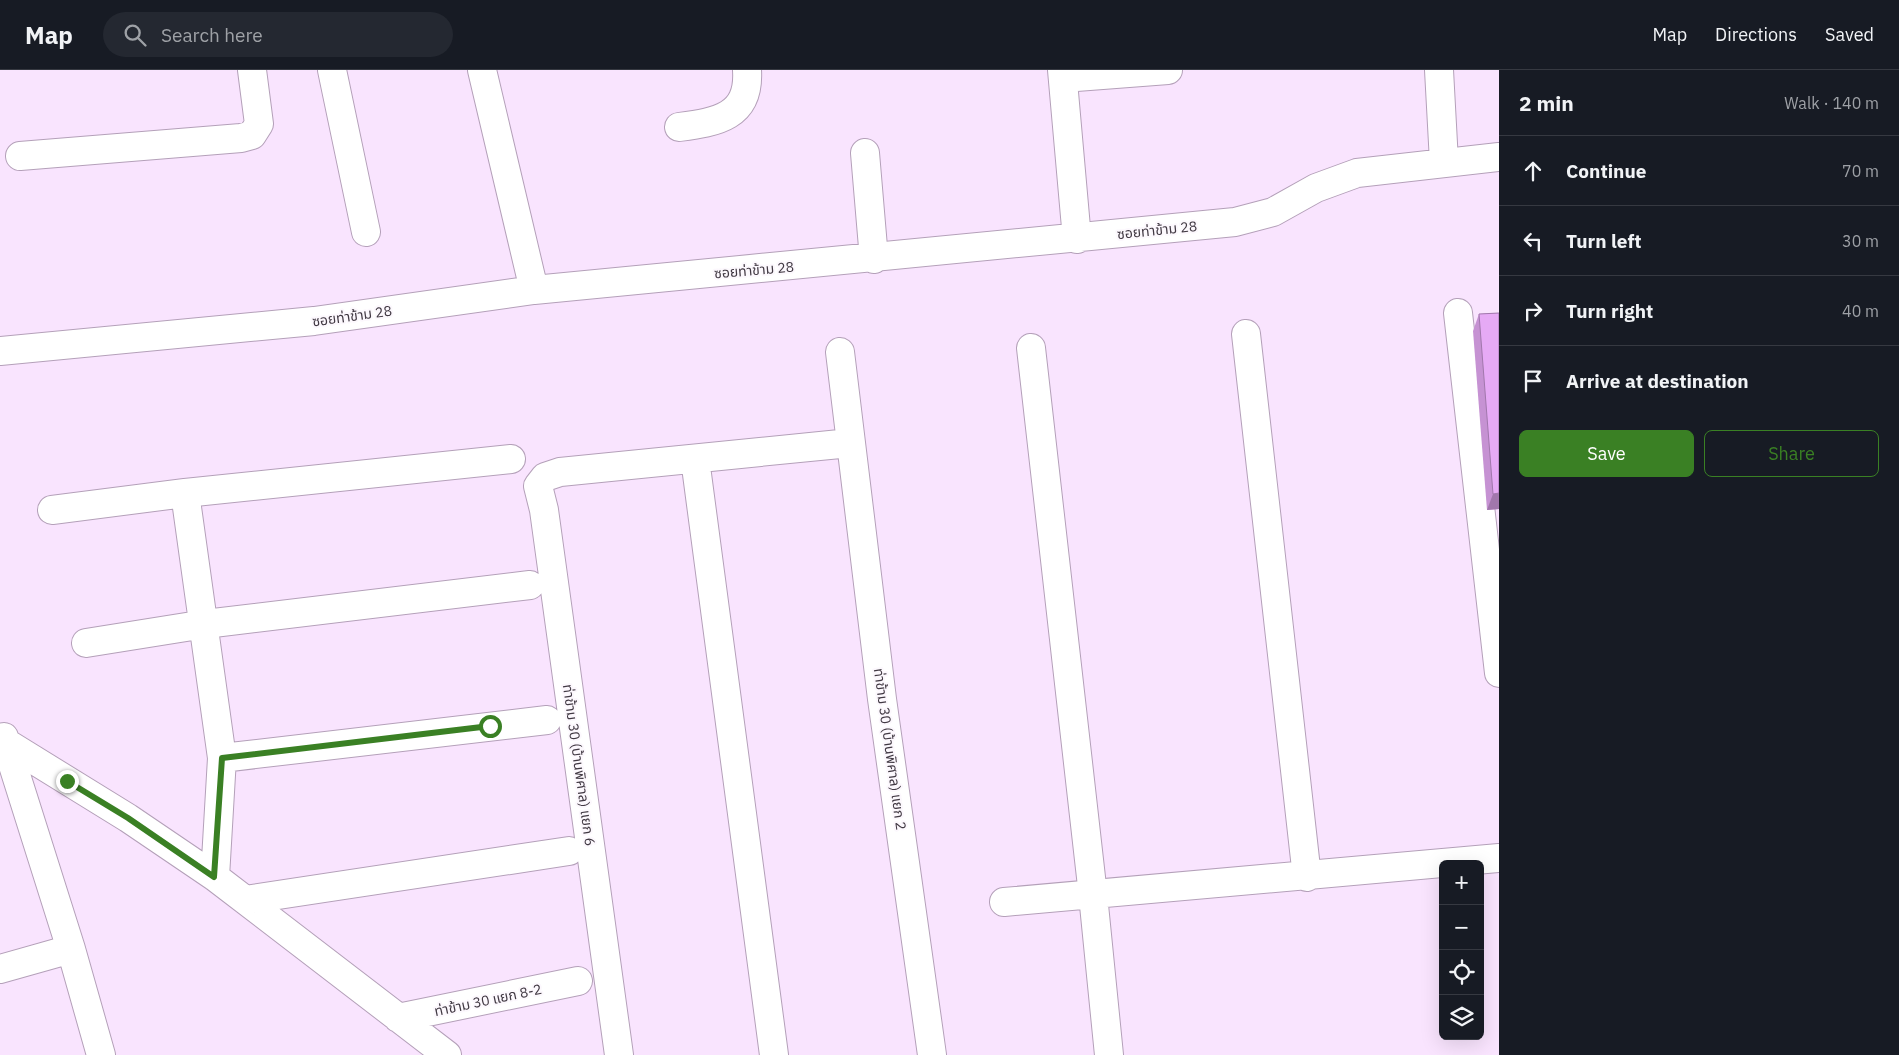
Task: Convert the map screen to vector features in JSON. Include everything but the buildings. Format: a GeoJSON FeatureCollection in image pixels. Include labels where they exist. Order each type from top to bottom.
{"type":"FeatureCollection","features":[{"type":"Feature","properties":{"kind":"street"},"geometry":{"type":"LineString","coordinates":[[20,156],[242,138],[252,135],[258,124],[252,70]]}},
{"type":"Feature","properties":{"kind":"street"},"geometry":{"type":"LineString","coordinates":[[332,70],[366,232]]}},
{"type":"Feature","properties":{"kind":"street"},"geometry":{"type":"LineString","coordinates":[[482,70],[534,290]]}},
{"type":"Feature","properties":{"kind":"street"},"geometry":{"type":"LineString","coordinates":[[679,127],[709,123],[734,113],[744,97],[747,70]]}},
{"type":"Feature","properties":{"kind":"street"},"geometry":{"type":"LineString","coordinates":[[1077,238],[1063,74],[1168,70]]}},
{"type":"Feature","properties":{"kind":"street"},"geometry":{"type":"LineString","coordinates":[[1439,70],[1444,162]]}},
{"type":"Feature","properties":{"kind":"street"},"geometry":{"type":"LineString","coordinates":[[864,153],[874,259]]}},
{"type":"Feature","properties":{"kind":"street","name":"ซอยท่าข้าม 28"},"geometry":{"type":"LineString","coordinates":[[0,351],[314,321],[534,290],[874,259],[1235,222],[1273,212],[1316,188],[1357,174],[1444,162],[1499,157]]}},
{"type":"Feature","properties":{"kind":"street"},"geometry":{"type":"LineString","coordinates":[[1458,313],[1499,673]]}},
{"type":"Feature","properties":{"kind":"street"},"geometry":{"type":"LineString","coordinates":[[1246,334],[1307,876]]}},
{"type":"Feature","properties":{"kind":"street"},"geometry":{"type":"LineString","coordinates":[[1031,348],[1093,895],[1108,1055]]}},
{"type":"Feature","properties":{"kind":"street","name":"ท่าข้าม 30 (บ้านพิศาล) แยก 2"},"geometry":{"type":"LineString","coordinates":[[840,352],[850,443],[932,1055]]}},
{"type":"Feature","properties":{"kind":"street"},"geometry":{"type":"LineString","coordinates":[[774,1055],[695,459],[850,443]]}},
{"type":"Feature","properties":{"kind":"street"},"geometry":{"type":"LineString","coordinates":[[52,510],[185,493],[511,459]]}},
{"type":"Feature","properties":{"kind":"street","name":"ท่าข้าม 30 (บ้านพิศาล) แยก 6"},"geometry":{"type":"LineString","coordinates":[[618,1055],[544,510],[538,486],[545,477],[560,472],[695,459]]}},
{"type":"Feature","properties":{"kind":"street"},"geometry":{"type":"LineString","coordinates":[[185,493],[205,624],[222,758],[214,877]]}},
{"type":"Feature","properties":{"kind":"street"},"geometry":{"type":"LineString","coordinates":[[86,644],[205,624],[530,585]]}},
{"type":"Feature","properties":{"kind":"street"},"geometry":{"type":"LineString","coordinates":[[222,758],[547,720]]}},
{"type":"Feature","properties":{"kind":"street"},"geometry":{"type":"LineString","coordinates":[[2,735],[214,877],[411,1034],[447,1055]]}},
{"type":"Feature","properties":{"kind":"street"},"geometry":{"type":"LineString","coordinates":[[2,735],[71,949],[100,1055]]}},
{"type":"Feature","properties":{"kind":"street"},"geometry":{"type":"LineString","coordinates":[[245,900],[569,851]]}},
{"type":"Feature","properties":{"kind":"street"},"geometry":{"type":"LineString","coordinates":[[1004,902],[1499,858]]}},
{"type":"Feature","properties":{"kind":"street"},"geometry":{"type":"LineString","coordinates":[[0,969],[71,949]]}},
{"type":"Feature","properties":{"kind":"street","name":"ท่าข้าม 30 แยก 8-2"},"geometry":{"type":"LineString","coordinates":[[411,1034],[578,981]]}},
{"type":"Feature","properties":{"kind":"route"},"geometry":{"type":"LineString","coordinates":[[67,781],[128,818],[214,877],[222,758],[490,726]]}}]}
